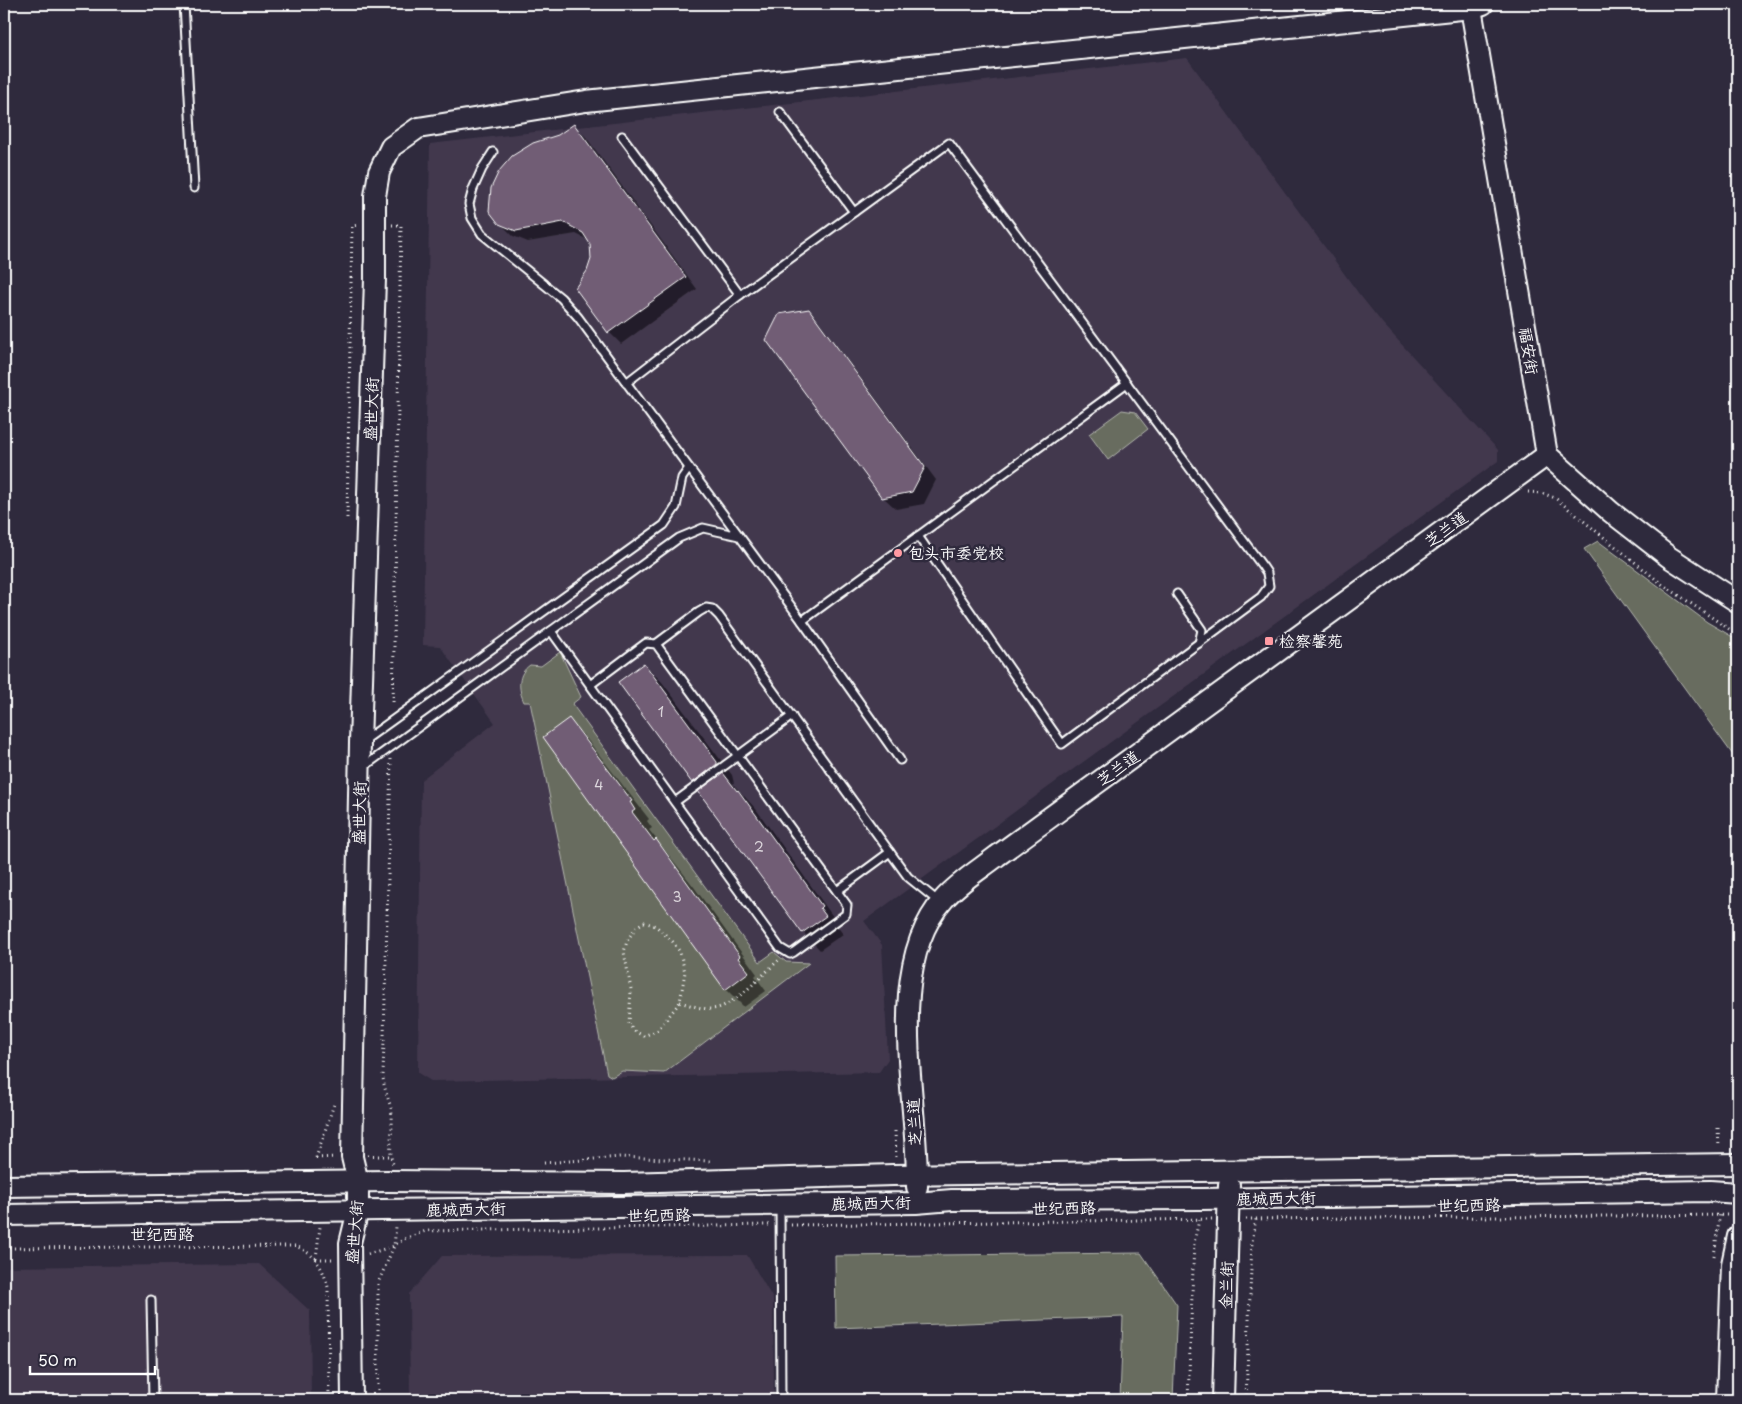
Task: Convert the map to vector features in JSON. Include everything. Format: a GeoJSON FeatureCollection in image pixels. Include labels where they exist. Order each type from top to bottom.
{"type":"FeatureCollection","features":[{"type":"Feature","properties":{"kind":"street","name":"盛世大街"},"geometry":{"type":"LineString","coordinates":[[352,1400],[350,1243],[358,1210],[358,1182],[352,1157],[360,743],[375,279],[375,196],[379,172],[391,147],[418,128],[596,100],[1477,6]]}},
{"type":"Feature","properties":{"kind":"street","name":"福安街"},"geometry":{"type":"LineString","coordinates":[[1477,6],[1548,455]]}},
{"type":"Feature","properties":{"kind":"street"},"geometry":{"type":"LineString","coordinates":[[1548,455],[1611,512],[1654,546],[1738,602]]}},
{"type":"Feature","properties":{"kind":"street","name":"芝兰道"},"geometry":{"type":"LineString","coordinates":[[911,1203],[907,1004],[911,970],[917,945],[941,903],[959,885],[997,856],[1548,455]]}},
{"type":"Feature","properties":{"kind":"street","name":"鹿城西大街"},"geometry":{"type":"LineString","coordinates":[[4,1186],[358,1182],[624,1183],[911,1175],[1738,1164]]}},
{"type":"Feature","properties":{"kind":"street","name":"金兰街"},"geometry":{"type":"LineString","coordinates":[[1223,1400],[1230,1170]]}},
{"type":"Feature","properties":{"kind":"street","name":"鹿城西大街"},"geometry":{"type":"LineString","coordinates":[[4,1215],[1710,1191],[1738,1193]]}},
{"type":"Feature","properties":{"kind":"street"},"geometry":{"type":"LineString","coordinates":[[1727,1400],[1732,1264],[1738,1236]]}},
{"type":"Feature","properties":{"kind":"lane"},"geometry":{"type":"LineString","coordinates":[[184,4],[194,188]]}},
{"type":"Feature","properties":{"kind":"lane"},"geometry":{"type":"LineString","coordinates":[[780,112],[854,212]]}},
{"type":"Feature","properties":{"kind":"lane"},"geometry":{"type":"LineString","coordinates":[[622,136],[740,295]]}},
{"type":"Feature","properties":{"kind":"lane"},"geometry":{"type":"LineString","coordinates":[[626,383],[740,295],[949,143],[1263,567],[1269,580],[1269,586],[1261,597],[1062,744],[918,536]]}},
{"type":"Feature","properties":{"kind":"lane"},"geometry":{"type":"LineString","coordinates":[[494,152],[482,169],[469,204],[472,218],[482,234],[561,298],[802,621],[900,760]]}},
{"type":"Feature","properties":{"kind":"lane"},"geometry":{"type":"LineString","coordinates":[[802,621],[1127,383]]}},
{"type":"Feature","properties":{"kind":"lane"},"geometry":{"type":"LineString","coordinates":[[360,743],[664,525],[676,507],[682,478],[689,468]]}},
{"type":"Feature","properties":{"kind":"lane"},"geometry":{"type":"LineString","coordinates":[[360,770],[679,538],[693,531],[714,529],[739,536]]}},
{"type":"Feature","properties":{"kind":"lane"},"geometry":{"type":"LineString","coordinates":[[1177,594],[1202,630],[1198,644]]}},
{"type":"Feature","properties":{"kind":"lane"},"geometry":{"type":"LineString","coordinates":[[590,685],[646,643],[656,644],[699,612],[706,608],[712,610],[719,616],[908,877],[941,903]]}},
{"type":"Feature","properties":{"kind":"lane"},"geometry":{"type":"LineString","coordinates":[[551,631],[787,953],[794,952],[846,914],[847,906],[656,644]]}},
{"type":"Feature","properties":{"kind":"lane"},"geometry":{"type":"LineString","coordinates":[[675,802],[792,716]]}},
{"type":"Feature","properties":{"kind":"lane"},"geometry":{"type":"LineString","coordinates":[[837,891],[890,852]]}},
{"type":"Feature","properties":{"kind":"lane"},"geometry":{"type":"LineString","coordinates":[[780,1205],[781,1400]]}},
{"type":"Feature","properties":{"kind":"lane"},"geometry":{"type":"LineString","coordinates":[[151,1300],[152,1400]]}},
{"type":"Feature","properties":{"kind":"path","name":"盛世大街"},"geometry":{"type":"LineString","coordinates":[[375,225],[401,226],[393,718]]}},
{"type":"Feature","properties":{"kind":"path"},"geometry":{"type":"LineString","coordinates":[[1519,494],[1533,491],[1555,498],[1662,584],[1738,635]]}},
{"type":"Feature","properties":{"kind":"path","name":"盛世大街"},"geometry":{"type":"LineString","coordinates":[[390,1156],[391,1108],[385,1094],[383,1077],[392,745]]}},
{"type":"Feature","properties":{"kind":"path"},"geometry":{"type":"LineString","coordinates":[[644,922],[662,930],[680,952],[685,972],[680,1002],[658,1030],[650,1035],[640,1036],[629,1024],[632,989],[624,952],[627,941],[638,924],[644,922]]}},
{"type":"Feature","properties":{"kind":"path"},"geometry":{"type":"LineString","coordinates":[[680,1002],[710,1009],[721,1008],[787,953]]}},
{"type":"Feature","properties":{"kind":"path"},"geometry":{"type":"LineString","coordinates":[[894,1124],[896,1165],[911,1175]]}},
{"type":"Feature","properties":{"kind":"path"},"geometry":{"type":"LineString","coordinates":[[1718,1128],[1719,1149]]}},
{"type":"Feature","properties":{"kind":"path"},"geometry":{"type":"LineString","coordinates":[[1246,1400],[1252,1242],[1259,1198]]}},
{"type":"Feature","properties":{"kind":"path"},"geometry":{"type":"LineString","coordinates":[[1188,1400],[1194,1243],[1203,1199]]}},
{"type":"Feature","properties":{"kind":"path"},"geometry":{"type":"LineString","coordinates":[[935,1223],[937,1201]]}},
{"type":"Feature","properties":{"kind":"path"},"geometry":{"type":"LineString","coordinates":[[904,1223],[911,1203]]}},
{"type":"Feature","properties":{"kind":"path","name":"世纪西路"},"geometry":{"type":"LineString","coordinates":[[394,1246],[410,1236],[426,1231],[1199,1219],[1738,1215]]}},
{"type":"Feature","properties":{"kind":"path","name":"世纪西路"},"geometry":{"type":"LineString","coordinates":[[4,1248],[295,1246],[310,1253],[316,1259]]}},
{"type":"Feature","properties":{"kind":"path","name":"盛世大街"},"geometry":{"type":"LineString","coordinates":[[378,1400],[378,1283],[381,1272],[394,1246]]}},
{"type":"Feature","properties":{"kind":"path","name":"盛世大街"},"geometry":{"type":"LineString","coordinates":[[316,1259],[326,1277],[328,1287],[329,1400]]}},
{"type":"Feature","properties":{"kind":"shaded area","name":"包头市委党校"},"geometry":{"type":"Polygon","coordinates":[[[1187,58],[1359,294],[1383,324],[1498,450],[1498,461],[864,921],[882,945],[888,1059],[879,1072],[431,1081],[418,1073],[421,780],[495,723],[440,646],[423,645],[430,144],[1187,58]]]}},
{"type":"Feature","properties":{"kind":"shaded area"},"geometry":{"type":"Polygon","coordinates":[[[747,1255],[773,1299],[774,1400],[410,1400],[409,1294],[442,1256],[747,1255]]]}},
{"type":"Feature","properties":{"kind":"shaded area"},"geometry":{"type":"Polygon","coordinates":[[[259,1264],[310,1311],[311,1400],[4,1400],[4,1267],[259,1264]]]}},
{"type":"Feature","properties":{"kind":"green space"},"geometry":{"type":"Polygon","coordinates":[[[1122,410],[1135,412],[1148,429],[1108,460],[1089,434],[1122,410]]]}},
{"type":"Feature","properties":{"kind":"green space"},"geometry":{"type":"Polygon","coordinates":[[[1598,541],[1707,622],[1738,640],[1738,762],[1584,549],[1598,541]]]}},
{"type":"Feature","properties":{"kind":"green space"},"geometry":{"type":"Polygon","coordinates":[[[560,652],[581,697],[572,704],[760,962],[774,952],[786,962],[809,963],[664,1073],[622,1071],[612,1077],[607,1074],[530,702],[524,702],[520,687],[521,677],[530,665],[541,666],[560,652]]]}},
{"type":"Feature","properties":{"kind":"green space"},"geometry":{"type":"Polygon","coordinates":[[[1141,1253],[1177,1305],[1173,1400],[1120,1400],[1123,1317],[836,1328],[835,1256],[1141,1253]]]}},
{"type":"Feature","properties":{"kind":"building"},"geometry":{"type":"Polygon","coordinates":[[[574,124],[686,277],[608,333],[575,288],[587,271],[591,259],[590,244],[583,233],[563,222],[516,231],[499,224],[489,211],[491,188],[499,171],[512,156],[533,143],[558,135],[574,124]]]}},
{"type":"Feature","properties":{"kind":"building"},"geometry":{"type":"Polygon","coordinates":[[[809,309],[925,467],[912,492],[882,498],[766,340],[779,314],[809,309]]]}},
{"type":"Feature","properties":{"kind":"building"},"geometry":{"type":"Polygon","coordinates":[[[644,663],[717,762],[717,764],[692,783],[618,682],[644,663]]]}},
{"type":"Feature","properties":{"kind":"building"},"geometry":{"type":"Polygon","coordinates":[[[569,718],[632,801],[630,802],[635,810],[632,812],[654,841],[656,839],[740,956],[738,958],[749,972],[725,990],[543,737],[569,718]]]}},
{"type":"Feature","properties":{"kind":"building"},"geometry":{"type":"Polygon","coordinates":[[[723,773],[738,790],[822,906],[820,908],[826,916],[802,933],[698,791],[723,773]]]}},
{"type":"Feature","properties":{"kind":"place","name":"包头市委党校"},"geometry":{"type":"Point","coordinates":[898,553]}},
{"type":"Feature","properties":{"kind":"place","name":"检察馨苑"},"geometry":{"type":"Point","coordinates":[1269,641]}}]}
